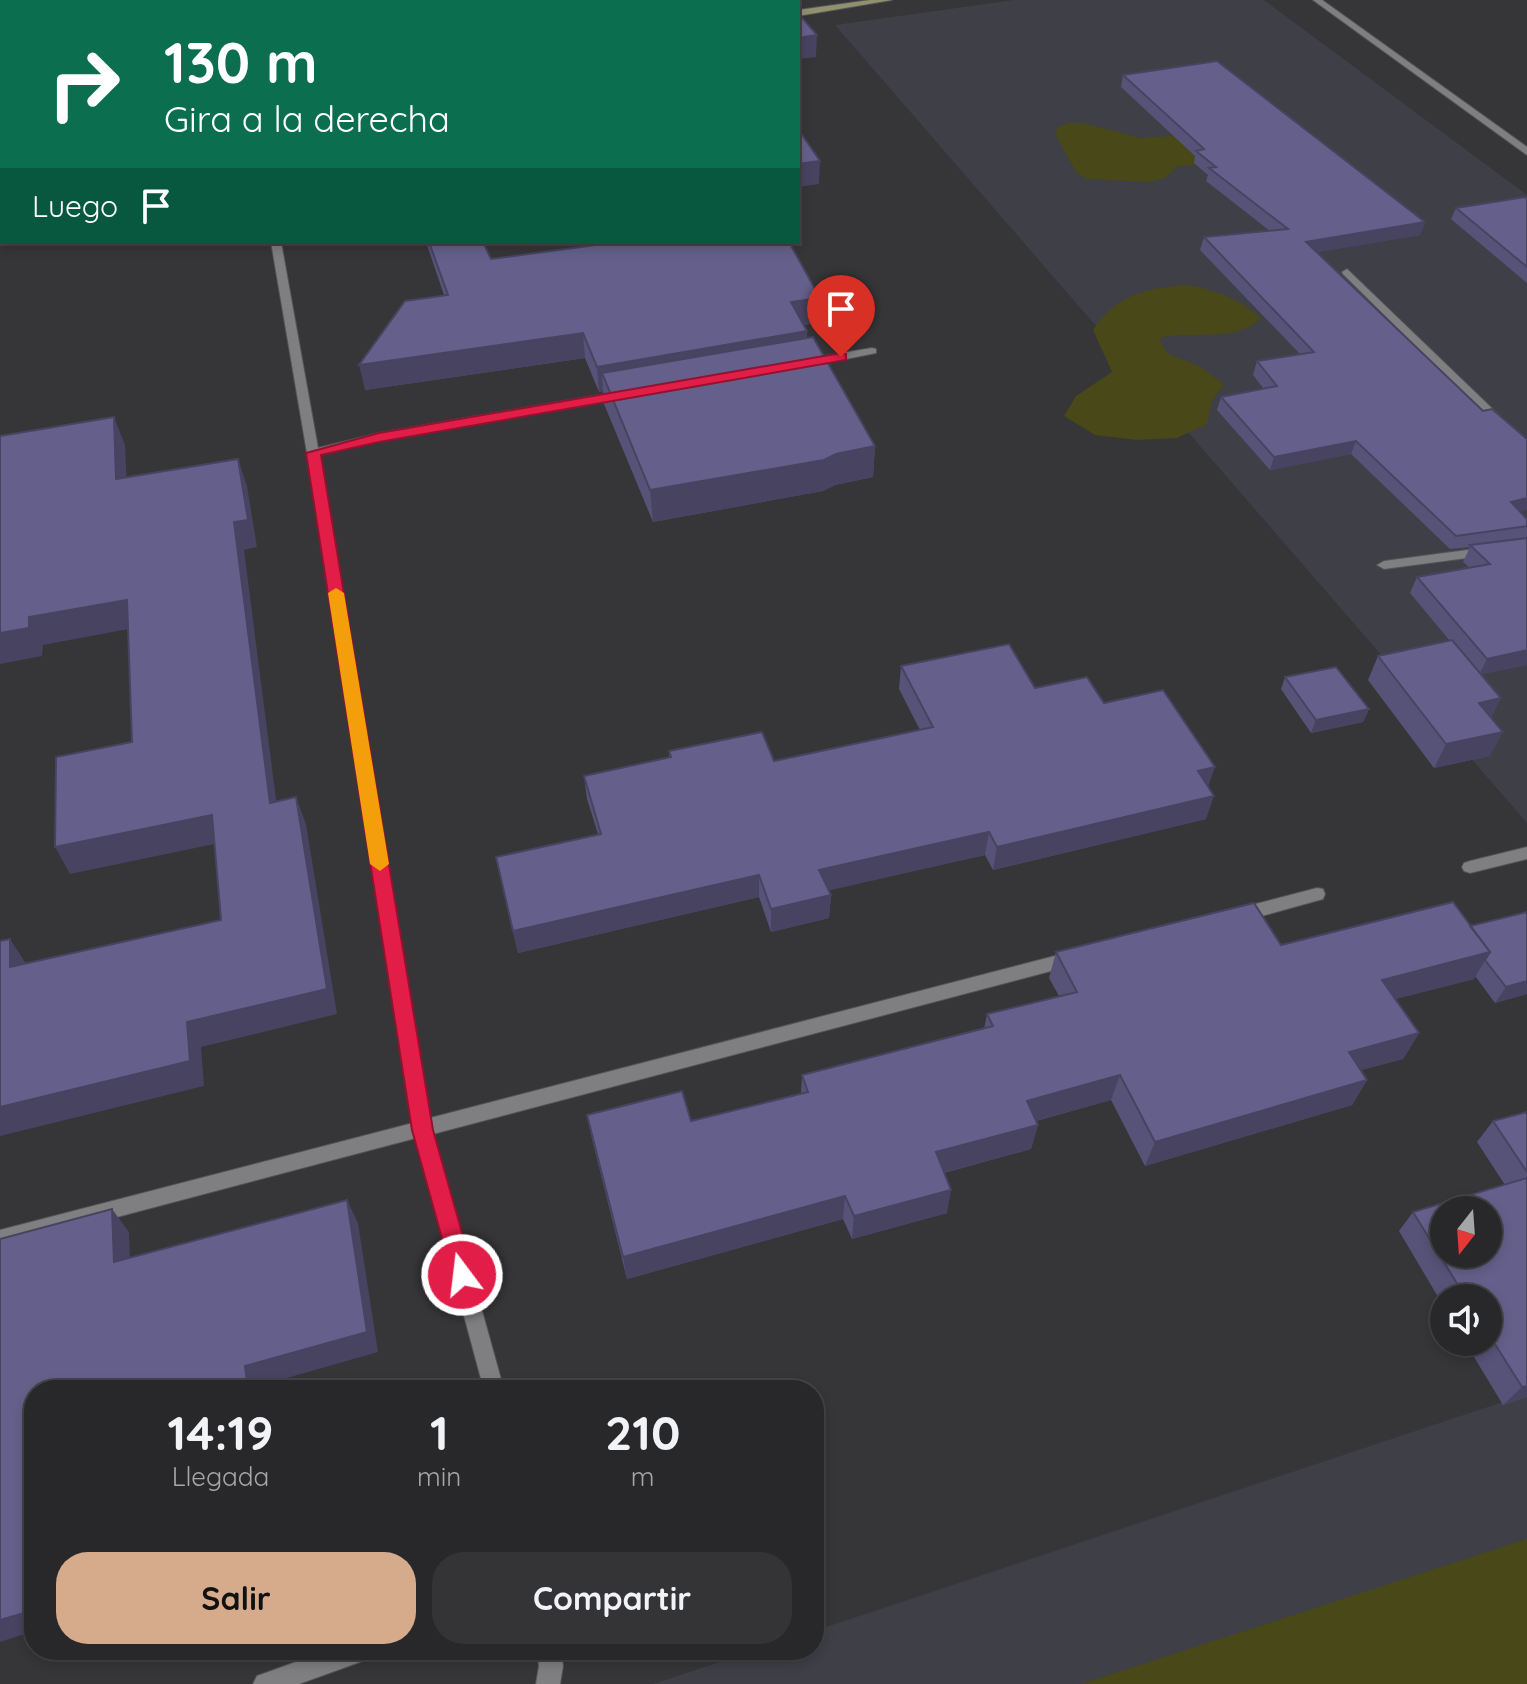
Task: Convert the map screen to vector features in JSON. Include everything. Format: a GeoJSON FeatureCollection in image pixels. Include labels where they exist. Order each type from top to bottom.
{"type":"FeatureCollection","features":[{"type":"Feature","properties":{"kind":"main road"},"geometry":{"type":"LineString","coordinates":[[800,13],[888,0]]}},
{"type":"Feature","properties":{"kind":"street"},"geometry":{"type":"LineString","coordinates":[[1317,0],[1527,152]]}},
{"type":"Feature","properties":{"kind":"street"},"geometry":{"type":"LineString","coordinates":[[276,244],[423,1130],[491,1380]]}},
{"type":"Feature","properties":{"kind":"street"},"geometry":{"type":"LineString","coordinates":[[1347,272],[1527,449]]}},
{"type":"Feature","properties":{"kind":"street"},"geometry":{"type":"LineString","coordinates":[[795,365],[872,351]]}},
{"type":"Feature","properties":{"kind":"street"},"geometry":{"type":"LineString","coordinates":[[313,453],[379,437],[641,392]]}},
{"type":"Feature","properties":{"kind":"street"},"geometry":{"type":"LineString","coordinates":[[1384,565],[1527,546]]}},
{"type":"Feature","properties":{"kind":"street"},"geometry":{"type":"LineString","coordinates":[[1470,867],[1527,853]]}},
{"type":"Feature","properties":{"kind":"street"},"geometry":{"type":"LineString","coordinates":[[1224,919],[1317,894]]}},
{"type":"Feature","properties":{"kind":"street"},"geometry":{"type":"LineString","coordinates":[[0,1239],[1085,955]]}},
{"type":"Feature","properties":{"kind":"street"},"geometry":{"type":"LineString","coordinates":[[265,1684],[334,1660]]}},
{"type":"Feature","properties":{"kind":"street"},"geometry":{"type":"LineString","coordinates":[[548,1684],[549,1660]]}},
{"type":"Feature","properties":{"kind":"shaded area"},"geometry":{"type":"Polygon","coordinates":[[[1014,0],[1264,0],[1527,195],[1527,823],[835,25],[1014,0]]]}},
{"type":"Feature","properties":{"kind":"shaded area"},"geometry":{"type":"Polygon","coordinates":[[[1084,123],[1140,138],[1184,135],[1211,164],[1178,166],[1165,178],[1151,182],[1086,179],[1076,172],[1055,134],[1058,127],[1084,123]]]}},
{"type":"Feature","properties":{"kind":"shaded area"},"geometry":{"type":"Polygon","coordinates":[[[1187,285],[1227,296],[1261,319],[1239,331],[1159,338],[1167,353],[1199,366],[1224,384],[1211,403],[1207,424],[1177,438],[1137,440],[1095,435],[1064,416],[1076,396],[1112,372],[1093,330],[1101,318],[1122,301],[1146,291],[1187,285]]]}},
{"type":"Feature","properties":{"kind":"shaded area"},"geometry":{"type":"Polygon","coordinates":[[[1527,1394],[1527,1684],[653,1684],[726,1660],[824,1660],[824,1628],[1527,1394]]]}},
{"type":"Feature","properties":{"kind":"shaded area"},"geometry":{"type":"Polygon","coordinates":[[[1527,1539],[1527,1684],[1081,1684],[1527,1539]]]}},
{"type":"Feature","properties":{"kind":"building"},"geometry":{"type":"Polygon","coordinates":[[[800,15],[817,35],[800,38],[800,15]]]}},
{"type":"Feature","properties":{"kind":"building"},"geometry":{"type":"Polygon","coordinates":[[[1217,61],[1425,222],[1306,242],[1483,411],[1492,409],[1527,439],[1527,498],[1511,502],[1527,519],[1527,526],[1456,536],[1356,441],[1274,457],[1221,397],[1277,386],[1257,361],[1314,352],[1204,237],[1288,229],[1209,168],[1216,167],[1196,151],[1204,149],[1123,75],[1217,61]]]}},
{"type":"Feature","properties":{"kind":"building"},"geometry":{"type":"Polygon","coordinates":[[[800,132],[820,161],[800,164],[800,132]]]}},
{"type":"Feature","properties":{"kind":"building"},"geometry":{"type":"Polygon","coordinates":[[[1527,198],[1527,267],[1456,208],[1527,198]]]}},
{"type":"Feature","properties":{"kind":"building"},"geometry":{"type":"Polygon","coordinates":[[[430,244],[484,244],[491,259],[603,244],[790,244],[820,298],[791,302],[807,331],[597,367],[583,333],[359,365],[405,301],[448,295],[430,244]]]}},
{"type":"Feature","properties":{"kind":"building"},"geometry":{"type":"Polygon","coordinates":[[[813,337],[875,446],[836,454],[824,460],[650,490],[602,373],[813,337]]]}},
{"type":"Feature","properties":{"kind":"building"},"geometry":{"type":"Polygon","coordinates":[[[114,417],[116,479],[238,459],[248,520],[234,522],[270,803],[296,797],[327,989],[187,1022],[190,1061],[0,1107],[0,941],[10,939],[10,967],[221,920],[212,815],[55,847],[56,757],[132,742],[127,600],[29,617],[29,628],[0,633],[0,436],[114,417]]]}},
{"type":"Feature","properties":{"kind":"building"},"geometry":{"type":"Polygon","coordinates":[[[1527,538],[1527,650],[1487,659],[1417,577],[1490,564],[1470,545],[1527,538]]]}},
{"type":"Feature","properties":{"kind":"building"},"geometry":{"type":"Polygon","coordinates":[[[1452,640],[1501,698],[1479,703],[1503,732],[1446,744],[1378,656],[1452,640]]]}},
{"type":"Feature","properties":{"kind":"building"},"geometry":{"type":"Polygon","coordinates":[[[1009,644],[1035,688],[1087,677],[1104,703],[1163,690],[1215,767],[1198,771],[1214,796],[997,847],[989,832],[819,870],[831,895],[771,909],[759,875],[513,931],[496,857],[601,834],[584,776],[671,757],[669,751],[762,732],[774,761],[933,727],[901,666],[1009,644]]]}},
{"type":"Feature","properties":{"kind":"building"},"geometry":{"type":"Polygon","coordinates":[[[1336,667],[1369,709],[1316,720],[1285,677],[1336,667]]]}},
{"type":"Feature","properties":{"kind":"building"},"geometry":{"type":"Polygon","coordinates":[[[1453,902],[1490,952],[1382,980],[1419,1033],[1349,1052],[1367,1080],[1155,1142],[1120,1075],[1027,1101],[1038,1125],[936,1152],[951,1190],[854,1216],[845,1196],[623,1257],[587,1115],[682,1091],[691,1121],[808,1092],[802,1075],[993,1026],[987,1014],[1077,992],[1056,952],[1254,903],[1281,945],[1453,902]]]}},
{"type":"Feature","properties":{"kind":"building"},"geometry":{"type":"Polygon","coordinates":[[[1527,912],[1527,981],[1506,987],[1485,960],[1490,952],[1470,926],[1527,912]]]}},
{"type":"Feature","properties":{"kind":"building"},"geometry":{"type":"Polygon","coordinates":[[[1527,1112],[1527,1172],[1493,1121],[1527,1112]]]}},
{"type":"Feature","properties":{"kind":"building"},"geometry":{"type":"Polygon","coordinates":[[[1527,1178],[1527,1386],[1522,1387],[1502,1355],[1502,1284],[1457,1284],[1448,1268],[1502,1268],[1502,1196],[1467,1196],[1527,1178]]]}},
{"type":"Feature","properties":{"kind":"building"},"geometry":{"type":"Polygon","coordinates":[[[347,1200],[367,1332],[245,1366],[247,1380],[24,1380],[24,1613],[0,1620],[0,1239],[112,1209],[114,1262],[347,1200]]]}},
{"type":"Feature","properties":{"kind":"building"},"geometry":{"type":"Polygon","coordinates":[[[1430,1207],[1430,1240],[1413,1212],[1430,1207]]]}},
{"type":"Feature","properties":{"kind":"slow traffic"},"geometry":{"type":"LineString","coordinates":[[336,593],[380,864]]}},
{"type":"Feature","properties":{"kind":"route"},"geometry":{"type":"LineString","coordinates":[[462,1275],[423,1130],[313,453],[379,437],[841,357]]}}]}
